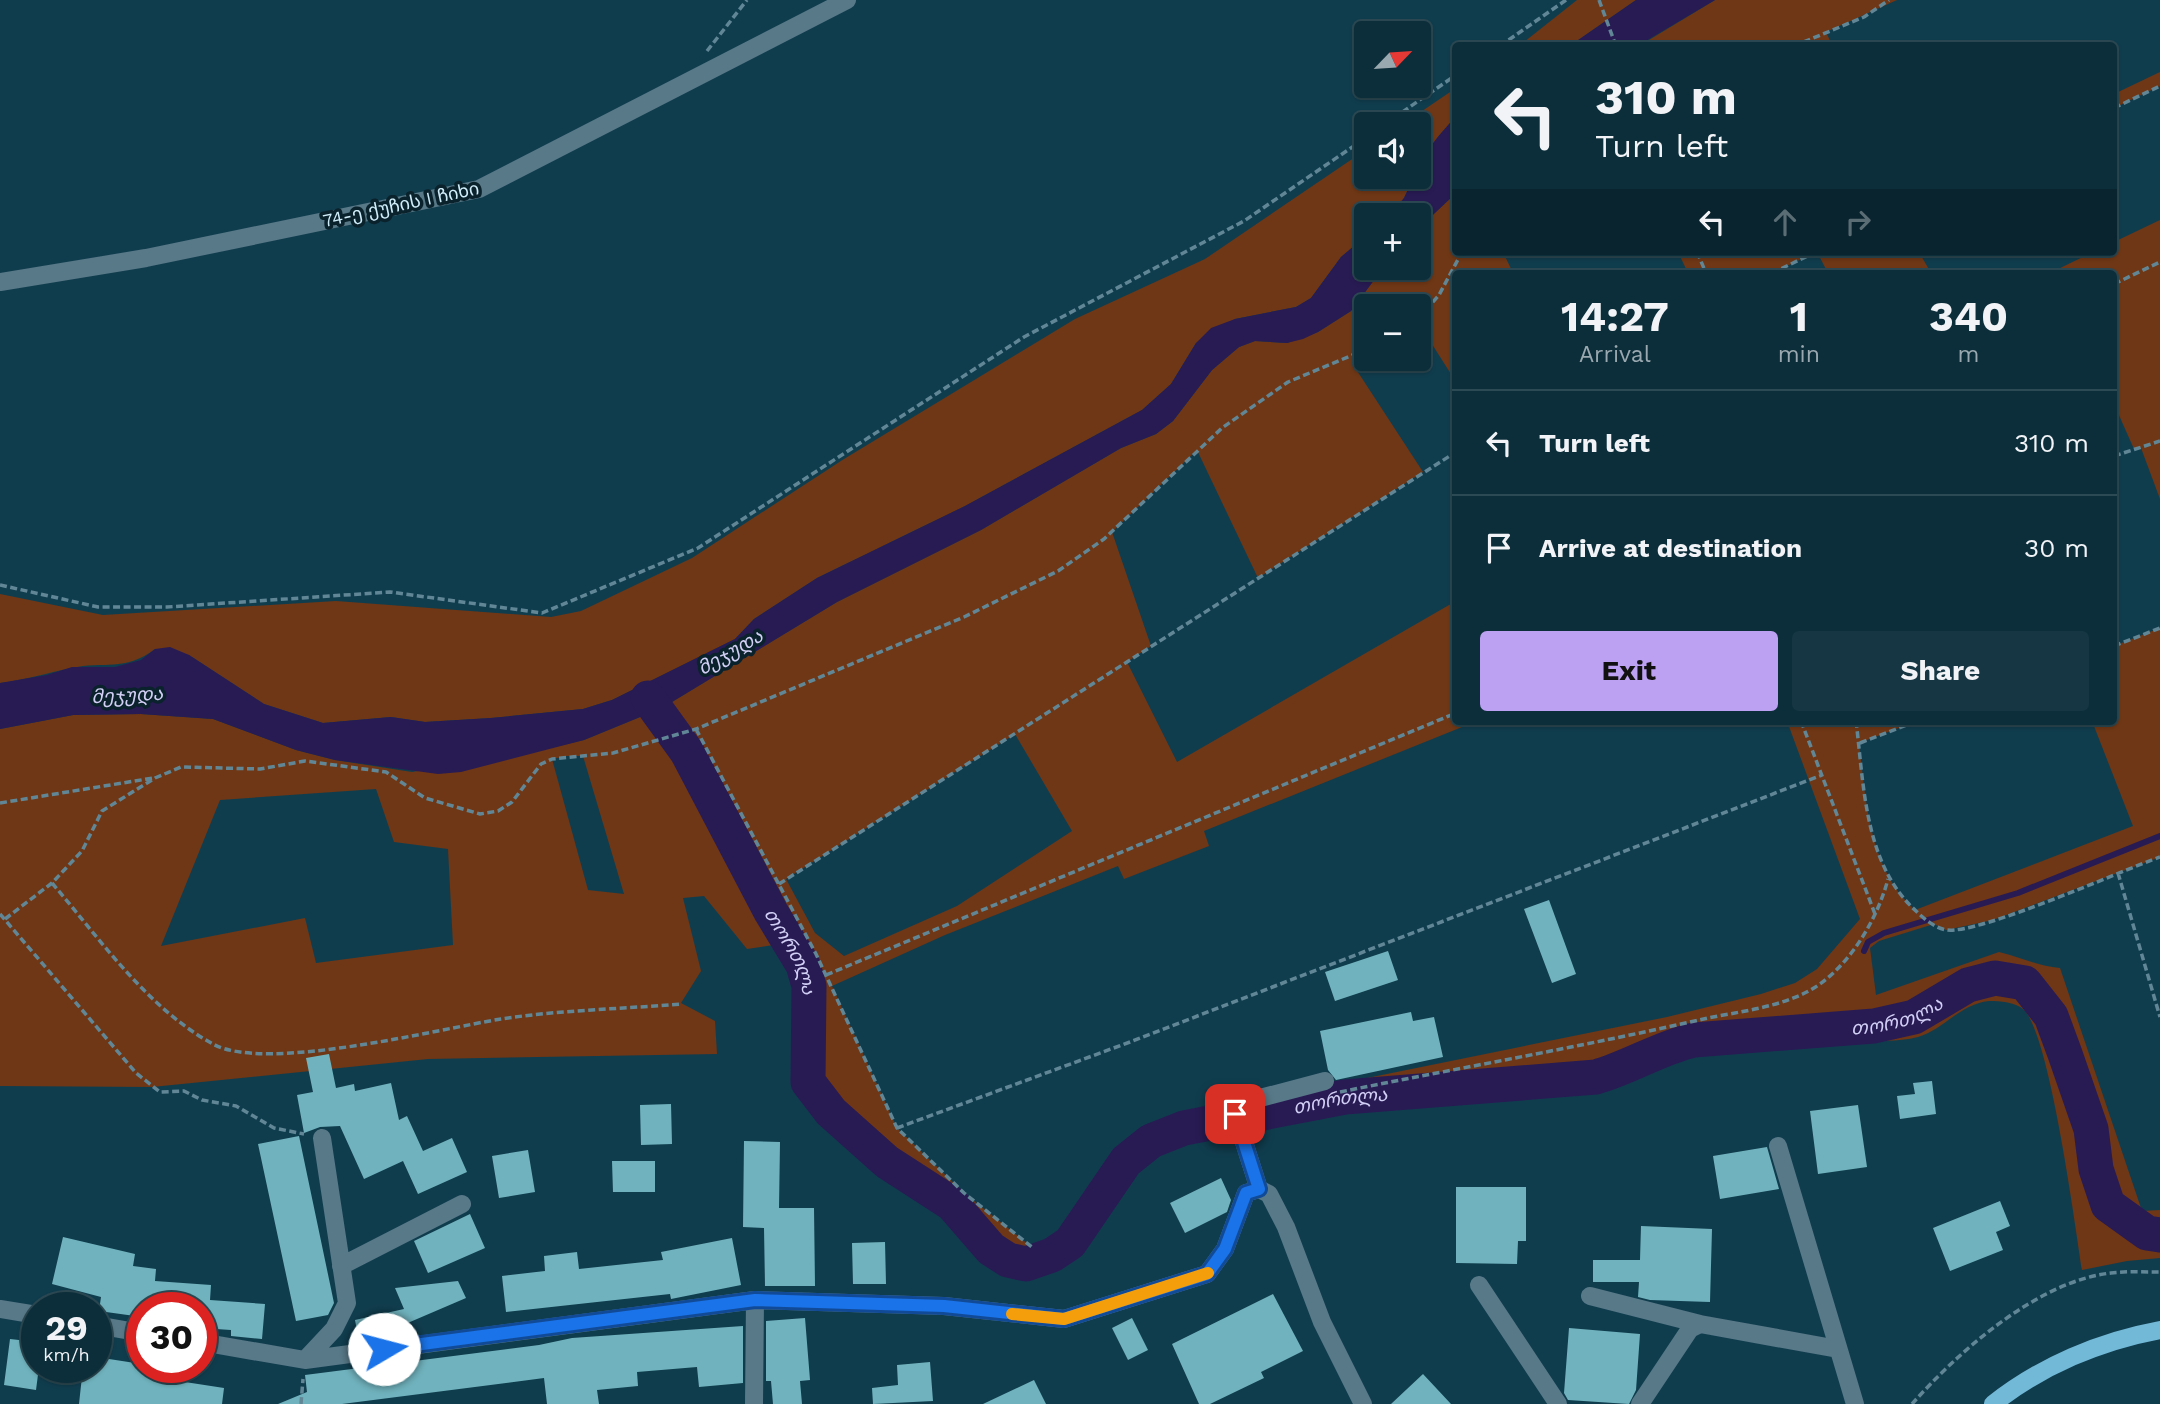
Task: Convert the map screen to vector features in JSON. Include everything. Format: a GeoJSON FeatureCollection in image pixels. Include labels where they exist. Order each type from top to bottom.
{"type":"FeatureCollection","features":[{"type":"Feature","properties":{"kind":"main road"},"geometry":{"type":"LineString","coordinates":[[1994,1403],[2060,1361],[2126,1336],[2160,1330]]}},
{"type":"Feature","properties":{"kind":"street","name":"74-ე ქუჩის I ჩიხი"},"geometry":{"type":"LineString","coordinates":[[0,282],[146,258],[479,189],[847,0]]}},
{"type":"Feature","properties":{"kind":"street"},"geometry":{"type":"LineString","coordinates":[[217,1345],[305,1360],[755,1300],[944,1306],[1064,1319],[1207,1274],[1225,1249],[1252,1191],[1236,1121],[1245,1102],[1329,1087]]}},
{"type":"Feature","properties":{"kind":"street"},"geometry":{"type":"LineString","coordinates":[[305,1360],[334,1329],[347,1303],[321,1138]]}},
{"type":"Feature","properties":{"kind":"street"},"geometry":{"type":"LineString","coordinates":[[1778,1146],[1855,1404]]}},
{"type":"Feature","properties":{"kind":"street"},"geometry":{"type":"LineString","coordinates":[[1252,1191],[1269,1194],[1286,1227],[1322,1321],[1363,1404]]}},
{"type":"Feature","properties":{"kind":"street"},"geometry":{"type":"LineString","coordinates":[[341,1266],[462,1204]]}},
{"type":"Feature","properties":{"kind":"street"},"geometry":{"type":"LineString","coordinates":[[1479,1285],[1558,1404]]}},
{"type":"Feature","properties":{"kind":"street"},"geometry":{"type":"LineString","coordinates":[[1590,1296],[1700,1324],[1838,1349]]}},
{"type":"Feature","properties":{"kind":"street"},"geometry":{"type":"LineString","coordinates":[[754,1404],[755,1300]]}},
{"type":"Feature","properties":{"kind":"street"},"geometry":{"type":"LineString","coordinates":[[0,1309],[21,1312]]}},
{"type":"Feature","properties":{"kind":"street"},"geometry":{"type":"LineString","coordinates":[[1640,1404],[1690,1329],[1700,1324]]}},
{"type":"Feature","properties":{"kind":"path"},"geometry":{"type":"LineString","coordinates":[[693,77],[708,50],[747,0]]}},
{"type":"Feature","properties":{"kind":"path"},"geometry":{"type":"LineString","coordinates":[[1506,42],[1566,0]]}},
{"type":"Feature","properties":{"kind":"path"},"geometry":{"type":"LineString","coordinates":[[1600,0],[1615,42]]}},
{"type":"Feature","properties":{"kind":"path"},"geometry":{"type":"LineString","coordinates":[[1804,42],[1864,17],[1889,0]]}},
{"type":"Feature","properties":{"kind":"path"},"geometry":{"type":"LineString","coordinates":[[1402,112],[1452,78]]}},
{"type":"Feature","properties":{"kind":"path"},"geometry":{"type":"LineString","coordinates":[[2117,107],[2160,86]]}},
{"type":"Feature","properties":{"kind":"path"},"geometry":{"type":"LineString","coordinates":[[0,585],[98,607],[167,607],[390,592],[542,613],[698,548],[1024,337],[1244,221],[1354,146]]}},
{"type":"Feature","properties":{"kind":"path"},"geometry":{"type":"LineString","coordinates":[[1778,270],[1808,256]]}},
{"type":"Feature","properties":{"kind":"path"},"geometry":{"type":"LineString","coordinates":[[2117,283],[2160,262]]}},
{"type":"Feature","properties":{"kind":"path"},"geometry":{"type":"LineString","coordinates":[[1431,304],[1452,271]]}},
{"type":"Feature","properties":{"kind":"path"},"geometry":{"type":"LineString","coordinates":[[5,919],[52,883],[82,851],[102,811],[155,778],[181,767],[260,769],[304,761],[386,772],[425,798],[480,814],[498,811],[512,802],[541,764],[552,759],[613,753],[696,729],[964,617],[1058,571],[1104,539],[1222,428],[1288,382],[1354,354]]}},
{"type":"Feature","properties":{"kind":"path"},"geometry":{"type":"LineString","coordinates":[[2117,455],[2160,441]]}},
{"type":"Feature","properties":{"kind":"path"},"geometry":{"type":"LineString","coordinates":[[779,884],[1452,455]]}},
{"type":"Feature","properties":{"kind":"path"},"geometry":{"type":"LineString","coordinates":[[2117,645],[2160,628]]}},
{"type":"Feature","properties":{"kind":"path"},"geometry":{"type":"LineString","coordinates":[[826,975],[1452,715]]}},
{"type":"Feature","properties":{"kind":"path"},"geometry":{"type":"LineString","coordinates":[[1803,725],[1875,914]]}},
{"type":"Feature","properties":{"kind":"path"},"geometry":{"type":"LineString","coordinates":[[1857,725],[1866,796],[1877,850],[1888,879],[1925,919],[1946,930],[1967,927],[2160,857]]}},
{"type":"Feature","properties":{"kind":"path"},"geometry":{"type":"LineString","coordinates":[[1859,743],[1906,725]]}},
{"type":"Feature","properties":{"kind":"path"},"geometry":{"type":"LineString","coordinates":[[696,729],[826,975],[897,1128],[964,1193],[1033,1248]]}},
{"type":"Feature","properties":{"kind":"path"},"geometry":{"type":"LineString","coordinates":[[897,1128],[1182,1022],[1822,775]]}},
{"type":"Feature","properties":{"kind":"path"},"geometry":{"type":"LineString","coordinates":[[0,803],[155,778]]}},
{"type":"Feature","properties":{"kind":"path"},"geometry":{"type":"LineString","coordinates":[[2118,873],[2160,1017]]}},
{"type":"Feature","properties":{"kind":"path"},"geometry":{"type":"LineString","coordinates":[[1329,1087],[1626,1037],[1782,1002],[1821,983],[1850,952],[1875,914],[1888,879]]}},
{"type":"Feature","properties":{"kind":"path"},"geometry":{"type":"LineString","coordinates":[[52,883],[144,990],[182,1023],[215,1045],[250,1053],[362,1045],[503,1018],[681,1004]]}},
{"type":"Feature","properties":{"kind":"path"},"geometry":{"type":"LineString","coordinates":[[0,914],[136,1073],[152,1087],[160,1092],[184,1091],[202,1100],[236,1106],[274,1128],[321,1138]]}},
{"type":"Feature","properties":{"kind":"path"},"geometry":{"type":"LineString","coordinates":[[1912,1404],[1983,1334],[2052,1291],[2109,1273],[2160,1272]]}},
{"type":"Feature","properties":{"kind":"path"},"geometry":{"type":"LineString","coordinates":[[301,1404],[305,1360]]}},
{"type":"Feature","properties":{"kind":"shaded area"},"geometry":{"type":"Polygon","coordinates":[[[1577,0],[1636,0],[1575,42],[1524,42],[1577,0]]]}},
{"type":"Feature","properties":{"kind":"shaded area"},"geometry":{"type":"Polygon","coordinates":[[[1715,0],[1897,0],[1826,32],[1831,42],[1646,42],[1715,0]]]}},
{"type":"Feature","properties":{"kind":"shaded area"},"geometry":{"type":"Polygon","coordinates":[[[2160,72],[2160,86],[2117,107],[2117,93],[2160,72]]]}},
{"type":"Feature","properties":{"kind":"shaded area"},"geometry":{"type":"Polygon","coordinates":[[[1452,91],[1452,121],[1431,148],[1431,112],[1421,112],[1452,91]]]}},
{"type":"Feature","properties":{"kind":"shaded area"},"geometry":{"type":"Polygon","coordinates":[[[1354,158],[1354,189],[1408,189],[1400,203],[1354,203],[1354,246],[1341,257],[1311,298],[1296,307],[1235,319],[1196,343],[1171,384],[1142,410],[965,506],[817,578],[754,619],[735,639],[612,700],[583,709],[491,718],[425,722],[391,717],[323,723],[264,704],[189,655],[155,649],[124,663],[83,666],[0,683],[0,594],[103,615],[336,601],[551,617],[581,611],[692,558],[844,459],[1075,319],[1205,259],[1354,158]]]}},
{"type":"Feature","properties":{"kind":"shaded area"},"geometry":{"type":"Polygon","coordinates":[[[1452,197],[1452,256],[1505,256],[1512,270],[1452,270],[1452,376],[1431,343],[1431,294],[1364,294],[1374,280],[1431,280],[1431,217],[1452,197]]]}},
{"type":"Feature","properties":{"kind":"shaded area"},"geometry":{"type":"Polygon","coordinates":[[[2160,220],[2160,499],[2141,448],[2134,449],[2117,411],[2117,270],[2056,270],[2085,256],[2117,256],[2117,241],[2160,220]]]}},
{"type":"Feature","properties":{"kind":"shaded area"},"geometry":{"type":"Polygon","coordinates":[[[1680,256],[1808,256],[1778,270],[1687,270],[1680,256]]]}},
{"type":"Feature","properties":{"kind":"shaded area"},"geometry":{"type":"Polygon","coordinates":[[[1819,256],[1921,256],[1929,270],[1826,270],[1819,256]]]}},
{"type":"Feature","properties":{"kind":"shaded area"},"geometry":{"type":"Polygon","coordinates":[[[1354,307],[1354,371],[1357,371],[1423,472],[1258,578],[1197,450],[1112,532],[1151,646],[1127,662],[1177,762],[1452,603],[1452,725],[1467,725],[1204,831],[1209,846],[1124,879],[1118,866],[945,935],[832,986],[897,1128],[964,1193],[1033,1248],[1061,1236],[1127,1146],[1151,1127],[1313,1089],[1667,1017],[1795,983],[1817,969],[1860,919],[1788,725],[1906,725],[1859,743],[1868,811],[1879,855],[1900,894],[1915,910],[2133,826],[2094,725],[2117,725],[2117,645],[2160,628],[2160,857],[1993,920],[1946,930],[1934,924],[1879,941],[1870,948],[1876,995],[1999,952],[2060,968],[2142,1211],[2160,1210],[2160,1258],[2082,1270],[2052,1092],[2034,1027],[2021,1007],[2008,1002],[1989,1001],[1969,1007],[1927,1034],[1910,1039],[1848,1039],[1844,1028],[1694,1040],[1666,1046],[1629,1067],[1596,1077],[1345,1097],[1184,1128],[1151,1141],[1126,1161],[1070,1243],[1052,1255],[1026,1264],[1008,1260],[991,1249],[952,1204],[904,1176],[831,1112],[808,1082],[808,1050],[803,1050],[792,961],[780,944],[747,949],[704,896],[683,898],[701,971],[681,1003],[715,1021],[717,1054],[428,1059],[152,1087],[0,1086],[0,729],[73,715],[141,714],[213,719],[296,750],[335,760],[412,772],[537,751],[584,740],[662,708],[837,602],[981,530],[1121,448],[1156,434],[1173,421],[1212,370],[1239,347],[1255,341],[1287,343],[1318,332],[1354,307]],[[1015,734],[786,879],[815,933],[844,956],[957,906],[1072,831],[1015,734]],[[583,756],[552,759],[588,890],[624,894],[583,756]],[[376,789],[220,800],[161,946],[305,918],[316,963],[453,945],[448,849],[394,842],[376,789]]]}},
{"type":"Feature","properties":{"kind":"water"},"geometry":{"type":"Polygon","coordinates":[[[1636,0],[1715,0],[1644,42],[1575,42],[1636,0]]]}},
{"type":"Feature","properties":{"kind":"water"},"geometry":{"type":"Polygon","coordinates":[[[1452,121],[1452,197],[1431,217],[1431,203],[1400,203],[1408,189],[1431,189],[1431,147],[1452,121]]]}},
{"type":"Feature","properties":{"kind":"water","name":"მეჯუდა"},"geometry":{"type":"Polygon","coordinates":[[[1354,246],[1354,280],[1374,280],[1364,294],[1354,294],[1354,307],[1351,311],[1303,339],[1287,343],[1255,341],[1239,347],[1212,370],[1173,421],[1156,434],[1121,448],[981,530],[837,602],[662,708],[584,740],[461,772],[438,774],[335,760],[296,750],[213,719],[141,714],[73,715],[0,729],[0,683],[47,675],[72,667],[115,667],[141,660],[155,649],[170,647],[189,655],[264,704],[323,723],[391,717],[425,722],[491,718],[583,709],[612,700],[735,639],[754,619],[817,578],[965,506],[1142,410],[1171,384],[1196,343],[1211,328],[1235,319],[1296,307],[1311,298],[1341,257],[1354,246]]]}},
{"type":"Feature","properties":{"kind":"building"},"geometry":{"type":"Polygon","coordinates":[[[1549,900],[1576,974],[1552,983],[1524,909],[1549,900]]]}},
{"type":"Feature","properties":{"kind":"building"},"geometry":{"type":"Polygon","coordinates":[[[1388,951],[1398,980],[1335,1001],[1325,972],[1388,951]]]}},
{"type":"Feature","properties":{"kind":"building"},"geometry":{"type":"Polygon","coordinates":[[[1411,1012],[1413,1021],[1434,1017],[1443,1057],[1336,1080],[1328,1070],[1320,1031],[1411,1012]]]}},
{"type":"Feature","properties":{"kind":"building"},"geometry":{"type":"Polygon","coordinates":[[[329,1054],[336,1088],[354,1084],[355,1091],[391,1083],[399,1120],[407,1116],[423,1151],[452,1138],[467,1172],[418,1194],[403,1161],[364,1179],[340,1126],[320,1127],[304,1133],[297,1095],[313,1092],[306,1058],[329,1054]]]}},
{"type":"Feature","properties":{"kind":"building"},"geometry":{"type":"Polygon","coordinates":[[[1932,1081],[1936,1114],[1900,1119],[1897,1096],[1915,1094],[1913,1083],[1932,1081]]]}},
{"type":"Feature","properties":{"kind":"building"},"geometry":{"type":"Polygon","coordinates":[[[671,1104],[672,1144],[641,1145],[640,1105],[671,1104]]]}},
{"type":"Feature","properties":{"kind":"building"},"geometry":{"type":"Polygon","coordinates":[[[1858,1105],[1867,1167],[1818,1174],[1810,1111],[1858,1105]]]}},
{"type":"Feature","properties":{"kind":"building"},"geometry":{"type":"Polygon","coordinates":[[[299,1136],[334,1303],[328,1315],[296,1321],[258,1144],[299,1136]]]}},
{"type":"Feature","properties":{"kind":"building"},"geometry":{"type":"Polygon","coordinates":[[[744,1141],[780,1142],[779,1208],[814,1208],[815,1286],[765,1286],[764,1228],[743,1227],[744,1141]]]}},
{"type":"Feature","properties":{"kind":"building"},"geometry":{"type":"Polygon","coordinates":[[[1767,1147],[1779,1189],[1720,1199],[1713,1156],[1767,1147]]]}},
{"type":"Feature","properties":{"kind":"building"},"geometry":{"type":"Polygon","coordinates":[[[528,1150],[535,1192],[499,1198],[492,1156],[528,1150]]]}},
{"type":"Feature","properties":{"kind":"building"},"geometry":{"type":"Polygon","coordinates":[[[612,1161],[655,1161],[655,1192],[613,1192],[612,1161]]]}},
{"type":"Feature","properties":{"kind":"building"},"geometry":{"type":"Polygon","coordinates":[[[1221,1178],[1231,1200],[1227,1212],[1185,1233],[1170,1203],[1221,1178]]]}},
{"type":"Feature","properties":{"kind":"building"},"geometry":{"type":"Polygon","coordinates":[[[1456,1187],[1526,1187],[1526,1241],[1518,1241],[1517,1264],[1456,1263],[1456,1187]]]}},
{"type":"Feature","properties":{"kind":"building"},"geometry":{"type":"Polygon","coordinates":[[[2000,1201],[2010,1226],[1996,1232],[2003,1250],[1950,1271],[1933,1228],[2000,1201]]]}},
{"type":"Feature","properties":{"kind":"building"},"geometry":{"type":"Polygon","coordinates":[[[470,1214],[485,1248],[428,1273],[414,1241],[470,1214]]]}},
{"type":"Feature","properties":{"kind":"building"},"geometry":{"type":"Polygon","coordinates":[[[1641,1226],[1712,1229],[1710,1302],[1650,1300],[1638,1297],[1639,1282],[1593,1282],[1593,1260],[1640,1260],[1641,1226]]]}},
{"type":"Feature","properties":{"kind":"building"},"geometry":{"type":"Polygon","coordinates":[[[63,1237],[135,1254],[133,1266],[156,1269],[155,1281],[211,1285],[211,1292],[126,1292],[126,1315],[112,1313],[112,1292],[82,1292],[52,1284],[63,1237]]]}},
{"type":"Feature","properties":{"kind":"building"},"geometry":{"type":"Polygon","coordinates":[[[732,1238],[741,1285],[671,1299],[670,1294],[506,1312],[502,1276],[545,1271],[544,1256],[577,1252],[579,1269],[663,1260],[661,1252],[732,1238]]]}},
{"type":"Feature","properties":{"kind":"building"},"geometry":{"type":"Polygon","coordinates":[[[885,1242],[886,1284],[853,1284],[852,1243],[885,1242]]]}},
{"type":"Feature","properties":{"kind":"building"},"geometry":{"type":"Polygon","coordinates":[[[458,1281],[466,1298],[403,1325],[404,1331],[359,1341],[355,1320],[404,1309],[395,1288],[458,1281]]]}},
{"type":"Feature","properties":{"kind":"building"},"geometry":{"type":"Polygon","coordinates":[[[1273,1294],[1303,1351],[1261,1372],[1264,1378],[1210,1404],[1199,1404],[1172,1344],[1273,1294]]]}},
{"type":"Feature","properties":{"kind":"building"},"geometry":{"type":"Polygon","coordinates":[[[217,1301],[265,1304],[262,1339],[231,1336],[231,1330],[217,1329],[217,1301]]]}},
{"type":"Feature","properties":{"kind":"building"},"geometry":{"type":"Polygon","coordinates":[[[805,1318],[810,1380],[800,1381],[802,1404],[773,1404],[771,1381],[766,1381],[766,1321],[805,1318]]]}},
{"type":"Feature","properties":{"kind":"building"},"geometry":{"type":"Polygon","coordinates":[[[1132,1318],[1148,1350],[1128,1360],[1112,1328],[1132,1318]]]}},
{"type":"Feature","properties":{"kind":"building"},"geometry":{"type":"Polygon","coordinates":[[[743,1326],[743,1383],[699,1387],[697,1367],[637,1372],[638,1386],[597,1390],[599,1404],[547,1404],[544,1378],[342,1404],[278,1404],[307,1392],[305,1375],[539,1345],[572,1338],[743,1326]]]}},
{"type":"Feature","properties":{"kind":"building"},"geometry":{"type":"Polygon","coordinates":[[[1569,1328],[1640,1334],[1636,1390],[1629,1404],[1568,1400],[1564,1393],[1569,1328]]]}},
{"type":"Feature","properties":{"kind":"building"},"geometry":{"type":"Polygon","coordinates":[[[10,1339],[21,1340],[21,1383],[37,1383],[36,1390],[4,1385],[10,1339]]]}},
{"type":"Feature","properties":{"kind":"building"},"geometry":{"type":"Polygon","coordinates":[[[112,1359],[126,1362],[126,1383],[192,1383],[224,1388],[222,1404],[79,1404],[81,1383],[112,1383],[112,1359]]]}},
{"type":"Feature","properties":{"kind":"building"},"geometry":{"type":"Polygon","coordinates":[[[930,1362],[933,1401],[873,1404],[872,1388],[898,1385],[897,1365],[930,1362]]]}},
{"type":"Feature","properties":{"kind":"building"},"geometry":{"type":"Polygon","coordinates":[[[1423,1374],[1451,1404],[1391,1404],[1423,1374]]]}},
{"type":"Feature","properties":{"kind":"building"},"geometry":{"type":"Polygon","coordinates":[[[1034,1380],[1046,1404],[983,1404],[1034,1380]]]}},
{"type":"Feature","properties":{"kind":"waterway","name":"თორთლა"},"geometry":{"type":"LineString","coordinates":[[648,698],[687,752],[771,912],[803,965],[809,986],[808,1082],[831,1112],[887,1162],[952,1204],[991,1249],[1008,1260],[1026,1264],[1052,1255],[1070,1243],[1126,1161],[1151,1141],[1184,1128],[1345,1097],[1596,1077],[1694,1040],[1874,1026],[1914,1017],[1968,985],[1995,978],[2025,983],[2051,1016],[2091,1129],[2096,1169],[2108,1205],[2147,1233],[2160,1235]]}},
{"type":"Feature","properties":{"kind":"waterway"},"geometry":{"type":"LineString","coordinates":[[1864,951],[1868,942],[1884,933],[2018,893],[2160,836]]}},
{"type":"Feature","properties":{"kind":"slow traffic"},"geometry":{"type":"LineString","coordinates":[[1012,1314],[1064,1319],[1208,1273]]}},
{"type":"Feature","properties":{"kind":"route"},"geometry":{"type":"LineString","coordinates":[[384,1349],[755,1300],[944,1306],[1064,1319],[1207,1274],[1225,1249],[1246,1193],[1259,1189],[1235,1114]]}}]}
